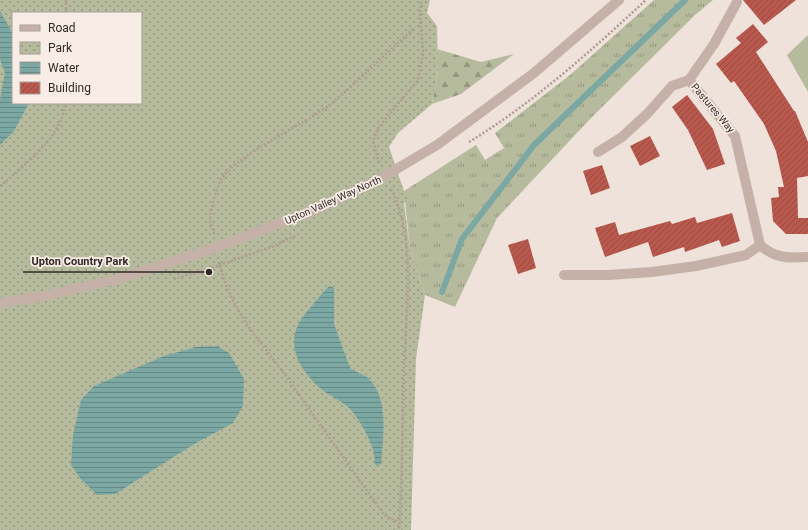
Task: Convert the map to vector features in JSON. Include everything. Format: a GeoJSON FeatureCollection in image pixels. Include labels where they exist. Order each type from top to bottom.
{"type":"FeatureCollection","features":[{"type":"Feature","properties":{"kind":"street","name":"Upton Valley Way North"},"geometry":{"type":"LineString","coordinates":[[0,302],[44,296],[114,280],[207,251],[322,207],[376,181],[437,145],[534,73],[619,0]]}},
{"type":"Feature","properties":{"kind":"street","name":"Pastures Way"},"geometry":{"type":"LineString","coordinates":[[737,2],[714,44],[689,80],[735,136],[760,245]]}},
{"type":"Feature","properties":{"kind":"street"},"geometry":{"type":"LineString","coordinates":[[598,152],[622,137],[647,114],[672,86],[689,80]]}},
{"type":"Feature","properties":{"kind":"street"},"geometry":{"type":"LineString","coordinates":[[564,275],[645,273],[696,266],[746,255],[760,245],[770,253],[786,258],[808,257]]}},
{"type":"Feature","properties":{"kind":"path"},"geometry":{"type":"LineString","coordinates":[[66,0],[66,12]]}},
{"type":"Feature","properties":{"kind":"path"},"geometry":{"type":"LineString","coordinates":[[210,217],[220,182],[231,168],[252,152],[306,121],[332,103],[413,29]]}},
{"type":"Feature","properties":{"kind":"path"},"geometry":{"type":"LineString","coordinates":[[0,186],[32,160],[51,137],[64,111],[65,104]]}},
{"type":"Feature","properties":{"kind":"path"},"geometry":{"type":"LineString","coordinates":[[212,268],[274,246]]}},
{"type":"Feature","properties":{"kind":"path"},"geometry":{"type":"LineString","coordinates":[[223,280],[241,318],[279,368],[383,514],[388,518],[399,522]]}},
{"type":"Feature","properties":{"kind":"path"},"geometry":{"type":"LineString","coordinates":[[399,530],[408,308]]}},
{"type":"Feature","properties":{"kind":"green space"},"geometry":{"type":"Polygon","coordinates":[[[0,0],[430,0],[427,13],[437,26],[438,70],[432,104],[398,133],[389,147],[404,191],[409,199],[404,203],[410,249],[425,295],[416,359],[411,530],[0,530],[0,0]]]}},
{"type":"Feature","properties":{"kind":"green space"},"geometry":{"type":"Polygon","coordinates":[[[654,0],[713,0],[695,15],[592,117],[497,218],[455,307],[425,295],[410,249],[404,191],[476,145],[485,160],[504,148],[495,133],[570,75],[654,0]]]}},
{"type":"Feature","properties":{"kind":"green space"},"geometry":{"type":"Polygon","coordinates":[[[808,35],[808,92],[787,55],[808,35]]]}},
{"type":"Feature","properties":{"kind":"green space"},"geometry":{"type":"Polygon","coordinates":[[[437,49],[481,62],[514,54],[461,94],[432,104],[438,70],[437,49]]]}},
{"type":"Feature","properties":{"kind":"water"},"geometry":{"type":"Polygon","coordinates":[[[0,11],[12,32],[12,104],[28,104],[14,131],[0,145],[0,99],[5,73],[0,59],[0,11]]]}},
{"type":"Feature","properties":{"kind":"water"},"geometry":{"type":"Polygon","coordinates":[[[330,286],[334,288],[334,324],[350,368],[364,375],[371,381],[377,390],[383,410],[384,421],[381,464],[376,466],[371,443],[354,413],[313,381],[306,373],[297,356],[294,337],[297,328],[302,318],[330,286]]]}},
{"type":"Feature","properties":{"kind":"water"},"geometry":{"type":"Polygon","coordinates":[[[217,346],[229,353],[244,379],[243,406],[233,423],[196,443],[115,494],[97,495],[80,478],[71,465],[73,435],[81,400],[94,386],[164,356],[196,347],[217,346]]]}},
{"type":"Feature","properties":{"kind":"building"},"geometry":{"type":"Polygon","coordinates":[[[743,0],[796,0],[764,25],[743,0]]]}},
{"type":"Feature","properties":{"kind":"building"},"geometry":{"type":"Polygon","coordinates":[[[753,24],[768,42],[756,52],[795,111],[808,142],[808,176],[797,178],[798,218],[808,218],[808,234],[786,234],[773,221],[771,198],[779,197],[778,187],[784,187],[776,151],[764,124],[734,81],[731,83],[716,64],[741,43],[736,38],[753,24]]]}},
{"type":"Feature","properties":{"kind":"building"},"geometry":{"type":"Polygon","coordinates":[[[687,95],[713,129],[725,164],[707,170],[688,130],[672,107],[687,95]]]}},
{"type":"Feature","properties":{"kind":"building"},"geometry":{"type":"Polygon","coordinates":[[[650,136],[660,156],[640,166],[630,146],[650,136]]]}},
{"type":"Feature","properties":{"kind":"building"},"geometry":{"type":"Polygon","coordinates":[[[602,165],[610,188],[591,195],[583,171],[602,165]]]}},
{"type":"Feature","properties":{"kind":"building"},"geometry":{"type":"Polygon","coordinates":[[[732,213],[740,241],[722,247],[719,240],[685,252],[684,247],[653,257],[648,242],[605,257],[595,228],[615,222],[619,235],[670,221],[672,224],[695,217],[697,223],[732,213]]]}},
{"type":"Feature","properties":{"kind":"building"},"geometry":{"type":"Polygon","coordinates":[[[528,239],[536,268],[518,274],[508,245],[528,239]]]}},
{"type":"Feature","properties":{"kind":"waterway"},"geometry":{"type":"LineString","coordinates":[[442,292],[462,239],[534,145],[685,0]]}},
{"type":"Feature","properties":{"kind":"place","name":"Upton Country Park"},"geometry":{"type":"Point","coordinates":[209,272]}}]}
